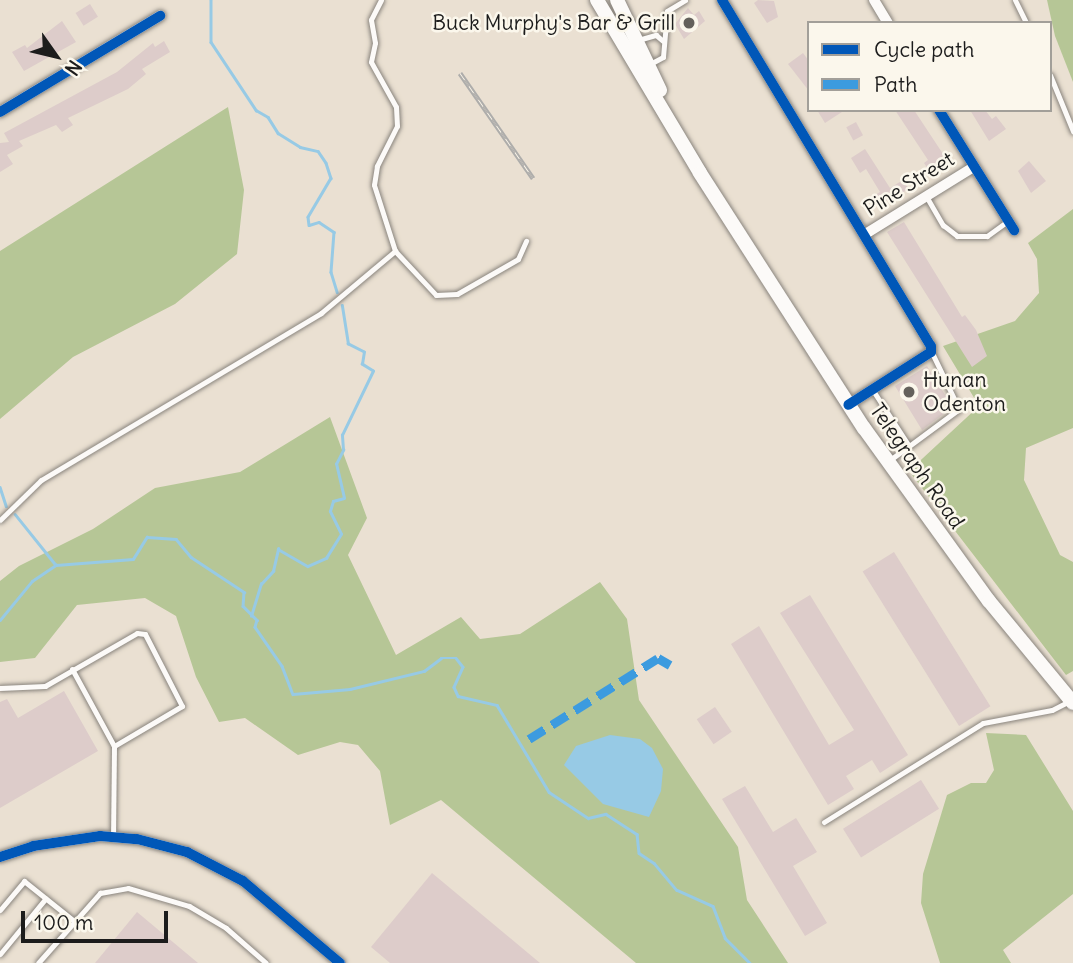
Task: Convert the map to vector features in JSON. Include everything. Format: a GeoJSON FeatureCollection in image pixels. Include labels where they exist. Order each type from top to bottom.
{"type":"FeatureCollection","features":[{"type":"Feature","properties":{"kind":"main road","name":"Telegraph Road"},"geometry":{"type":"LineString","coordinates":[[597,0],[700,173],[848,405],[981,590],[1072,701]]}},
{"type":"Feature","properties":{"kind":"main road","name":"Telegraph Road"},"geometry":{"type":"LineString","coordinates":[[617,0],[700,173]]}},
{"type":"Feature","properties":{"kind":"street"},"geometry":{"type":"LineString","coordinates":[[722,0],[867,233],[931,349],[848,405]]}},
{"type":"Feature","properties":{"kind":"street"},"geometry":{"type":"LineString","coordinates":[[874,0],[887,21]]}},
{"type":"Feature","properties":{"kind":"street"},"geometry":{"type":"LineString","coordinates":[[0,112],[160,16]]}},
{"type":"Feature","properties":{"kind":"street"},"geometry":{"type":"LineString","coordinates":[[940,112],[972,168],[1011,226]]}},
{"type":"Feature","properties":{"kind":"street","name":"Pine Street"},"geometry":{"type":"LineString","coordinates":[[867,233],[972,168]]}},
{"type":"Feature","properties":{"kind":"street"},"geometry":{"type":"LineString","coordinates":[[0,857],[66,839],[113,837],[163,845],[224,870],[340,963]]}},
{"type":"Feature","properties":{"kind":"lane"},"geometry":{"type":"LineString","coordinates":[[381,0],[371,20],[375,43],[371,62],[396,107],[397,126],[377,166],[374,185],[395,251],[436,295],[457,294],[518,259],[526,241]]}},
{"type":"Feature","properties":{"kind":"lane"},"geometry":{"type":"LineString","coordinates":[[648,65],[663,57],[667,10],[685,0]]}},
{"type":"Feature","properties":{"kind":"lane"},"geometry":{"type":"LineString","coordinates":[[1015,0],[1025,21]]}},
{"type":"Feature","properties":{"kind":"lane"},"geometry":{"type":"LineString","coordinates":[[637,41],[656,35],[663,41]]}},
{"type":"Feature","properties":{"kind":"lane"},"geometry":{"type":"LineString","coordinates":[[1052,80],[1073,131]]}},
{"type":"Feature","properties":{"kind":"lane"},"geometry":{"type":"LineString","coordinates":[[926,196],[943,225],[957,236],[987,236],[1011,226]]}},
{"type":"Feature","properties":{"kind":"lane"},"geometry":{"type":"LineString","coordinates":[[0,520],[41,480],[321,313],[395,251]]}},
{"type":"Feature","properties":{"kind":"lane"},"geometry":{"type":"LineString","coordinates":[[887,462],[959,409],[931,349]]}},
{"type":"Feature","properties":{"kind":"lane"},"geometry":{"type":"LineString","coordinates":[[872,389],[909,446]]}},
{"type":"Feature","properties":{"kind":"lane"},"geometry":{"type":"LineString","coordinates":[[0,688],[45,686],[137,633],[145,634],[182,706],[114,746]]}},
{"type":"Feature","properties":{"kind":"lane"},"geometry":{"type":"LineString","coordinates":[[72,669],[114,746],[113,837]]}},
{"type":"Feature","properties":{"kind":"lane"},"geometry":{"type":"LineString","coordinates":[[824,822],[983,723],[1052,710],[1072,701]]}},
{"type":"Feature","properties":{"kind":"lane"},"geometry":{"type":"LineString","coordinates":[[0,909],[24,881],[74,921]]}},
{"type":"Feature","properties":{"kind":"lane"},"geometry":{"type":"LineString","coordinates":[[38,963],[100,893],[128,888],[189,906],[226,928],[266,963]]}},
{"type":"Feature","properties":{"kind":"lane"},"geometry":{"type":"LineString","coordinates":[[0,954],[46,898]]}},
{"type":"Feature","properties":{"kind":"green space"},"geometry":{"type":"Polygon","coordinates":[[[1047,0],[1073,0],[1073,82],[1055,36],[1047,0]]]}},
{"type":"Feature","properties":{"kind":"green space"},"geometry":{"type":"Polygon","coordinates":[[[228,107],[244,190],[237,254],[175,304],[73,357],[0,419],[0,251],[228,107]]]}},
{"type":"Feature","properties":{"kind":"green space"},"geometry":{"type":"Polygon","coordinates":[[[1073,209],[1073,428],[1026,448],[1024,480],[1060,555],[1073,562],[1073,671],[1066,675],[909,471],[979,406],[943,346],[1015,321],[1039,293],[1037,259],[1028,243],[1073,209]]]}},
{"type":"Feature","properties":{"kind":"green space"},"geometry":{"type":"Polygon","coordinates":[[[330,417],[367,518],[348,555],[396,655],[461,617],[480,639],[520,634],[600,582],[627,619],[639,700],[738,847],[747,900],[788,963],[636,963],[441,800],[390,825],[380,771],[358,745],[340,742],[298,755],[245,718],[219,722],[196,677],[176,616],[145,598],[77,605],[35,658],[0,662],[0,581],[19,566],[93,529],[155,488],[240,472],[330,417]]]}},
{"type":"Feature","properties":{"kind":"green space"},"geometry":{"type":"Polygon","coordinates":[[[986,733],[1026,735],[1073,811],[1073,894],[1003,950],[1011,963],[940,963],[921,903],[923,874],[947,795],[971,783],[986,783],[994,770],[986,733]]]}},
{"type":"Feature","properties":{"kind":"water"},"geometry":{"type":"Polygon","coordinates":[[[610,735],[640,739],[652,748],[663,769],[661,791],[649,817],[603,804],[564,765],[576,746],[610,735]]]}},
{"type":"Feature","properties":{"kind":"building"},"geometry":{"type":"Polygon","coordinates":[[[758,0],[774,1],[778,17],[767,23],[754,3],[758,0]]]}},
{"type":"Feature","properties":{"kind":"building"},"geometry":{"type":"Polygon","coordinates":[[[90,4],[98,17],[84,26],[76,13],[90,4]]]}},
{"type":"Feature","properties":{"kind":"building","name":"Buck Murphy's Bar & Grill"},"geometry":{"type":"Polygon","coordinates":[[[688,8],[694,15],[699,11],[705,21],[684,39],[675,24],[688,8]]]}},
{"type":"Feature","properties":{"kind":"building"},"geometry":{"type":"Polygon","coordinates":[[[62,21],[76,42],[24,71],[12,52],[25,45],[27,48],[62,21]]]}},
{"type":"Feature","properties":{"kind":"building"},"geometry":{"type":"Polygon","coordinates":[[[164,41],[170,52],[142,69],[146,74],[128,89],[68,118],[73,125],[62,132],[56,125],[19,141],[23,146],[7,155],[13,164],[0,172],[0,143],[9,142],[4,133],[117,72],[153,43],[155,47],[164,41]]]}},
{"type":"Feature","properties":{"kind":"building"},"geometry":{"type":"Polygon","coordinates":[[[803,53],[807,58],[807,88],[788,64],[803,53]]]}},
{"type":"Feature","properties":{"kind":"building"},"geometry":{"type":"Polygon","coordinates":[[[818,112],[842,112],[825,123],[818,112]]]}},
{"type":"Feature","properties":{"kind":"building"},"geometry":{"type":"Polygon","coordinates":[[[896,112],[915,112],[949,163],[932,175],[924,163],[928,160],[896,112]]]}},
{"type":"Feature","properties":{"kind":"building"},"geometry":{"type":"Polygon","coordinates":[[[971,112],[987,112],[992,119],[996,116],[1006,129],[989,141],[971,112]]]}},
{"type":"Feature","properties":{"kind":"building"},"geometry":{"type":"Polygon","coordinates":[[[856,122],[863,135],[853,140],[846,127],[856,122]]]}},
{"type":"Feature","properties":{"kind":"building"},"geometry":{"type":"Polygon","coordinates":[[[865,149],[890,188],[903,180],[909,189],[880,205],[873,196],[880,192],[866,169],[860,173],[851,158],[865,149]]]}},
{"type":"Feature","properties":{"kind":"building"},"geometry":{"type":"Polygon","coordinates":[[[1029,161],[1046,181],[1031,193],[1018,171],[1029,161]]]}},
{"type":"Feature","properties":{"kind":"building"},"geometry":{"type":"Polygon","coordinates":[[[904,222],[962,317],[965,315],[976,330],[987,356],[972,367],[887,232],[904,222]]]}},
{"type":"Feature","properties":{"kind":"building"},"geometry":{"type":"Polygon","coordinates":[[[927,366],[947,398],[940,403],[946,412],[922,430],[895,386],[927,366]]]}},
{"type":"Feature","properties":{"kind":"building"},"geometry":{"type":"Polygon","coordinates":[[[894,552],[990,706],[959,726],[863,572],[894,552]]]}},
{"type":"Feature","properties":{"kind":"building"},"geometry":{"type":"Polygon","coordinates":[[[810,595],[908,755],[880,773],[872,760],[846,776],[854,789],[828,805],[731,644],[759,626],[829,745],[854,730],[780,613],[810,595]]]}},
{"type":"Feature","properties":{"kind":"building"},"geometry":{"type":"Polygon","coordinates":[[[64,691],[98,751],[0,808],[0,702],[7,699],[18,718],[64,691]]]}},
{"type":"Feature","properties":{"kind":"building"},"geometry":{"type":"Polygon","coordinates":[[[715,707],[732,732],[714,744],[697,719],[715,707]]]}},
{"type":"Feature","properties":{"kind":"building"},"geometry":{"type":"Polygon","coordinates":[[[921,780],[939,809],[861,858],[843,829],[921,780]]]}},
{"type":"Feature","properties":{"kind":"building"},"geometry":{"type":"Polygon","coordinates":[[[745,786],[773,832],[796,818],[817,852],[793,866],[827,923],[805,936],[722,799],[745,786]]]}},
{"type":"Feature","properties":{"kind":"building"},"geometry":{"type":"Polygon","coordinates":[[[432,873],[540,963],[390,963],[371,947],[432,873]]]}},
{"type":"Feature","properties":{"kind":"building"},"geometry":{"type":"Polygon","coordinates":[[[137,912],[198,963],[95,963],[137,912]]]}},
{"type":"Feature","properties":{"kind":"waterway"},"geometry":{"type":"LineString","coordinates":[[211,0],[211,42],[256,110],[268,117],[278,133],[300,147],[318,151],[326,163],[331,178],[308,217],[309,225],[319,222],[334,232],[331,272],[337,292]]}},
{"type":"Feature","properties":{"kind":"waterway"},"geometry":{"type":"LineString","coordinates":[[251,616],[261,584],[273,571],[278,549],[308,566],[326,558],[341,534],[330,511],[333,501],[344,498],[336,464],[343,450],[342,435],[373,371],[362,364],[364,352],[348,344],[342,305]]}},
{"type":"Feature","properties":{"kind":"waterway"},"geometry":{"type":"LineString","coordinates":[[0,487],[6,506]]}},
{"type":"Feature","properties":{"kind":"waterway"},"geometry":{"type":"LineString","coordinates":[[15,514],[56,565]]}},
{"type":"Feature","properties":{"kind":"waterway"},"geometry":{"type":"LineString","coordinates":[[0,620],[32,581],[56,565],[133,559],[147,537],[176,539],[191,557],[244,592],[243,606],[257,620],[255,627],[282,666],[293,694],[350,689],[424,671],[441,658],[456,658],[463,667],[454,687],[458,696],[497,705],[549,792],[588,818],[606,814],[637,834],[639,853],[654,863],[677,890],[713,906],[725,938],[750,963]]}},
{"type":"Feature","properties":{"kind":"railway"},"geometry":{"type":"LineString","coordinates":[[460,73],[533,178]]}},
{"type":"Feature","properties":{"kind":"marked path"},"geometry":{"type":"LineString","coordinates":[[529,739],[658,658],[670,665]]}},
{"type":"Feature","properties":{"kind":"cycle path"},"geometry":{"type":"LineString","coordinates":[[722,0],[931,346],[931,352],[848,405]]}},
{"type":"Feature","properties":{"kind":"cycle path"},"geometry":{"type":"LineString","coordinates":[[0,112],[160,16]]}},
{"type":"Feature","properties":{"kind":"cycle path"},"geometry":{"type":"LineString","coordinates":[[940,112],[1014,230]]}},
{"type":"Feature","properties":{"kind":"cycle path"},"geometry":{"type":"LineString","coordinates":[[0,857],[33,846],[100,836],[137,839],[187,852],[243,881],[340,963]]}},
{"type":"Feature","properties":{"kind":"place","name":"Buck Murphy's Bar & Grill"},"geometry":{"type":"Point","coordinates":[689,23]}},
{"type":"Feature","properties":{"kind":"place","name":"Hunan Odenton"},"geometry":{"type":"Point","coordinates":[909,392]}}]}
